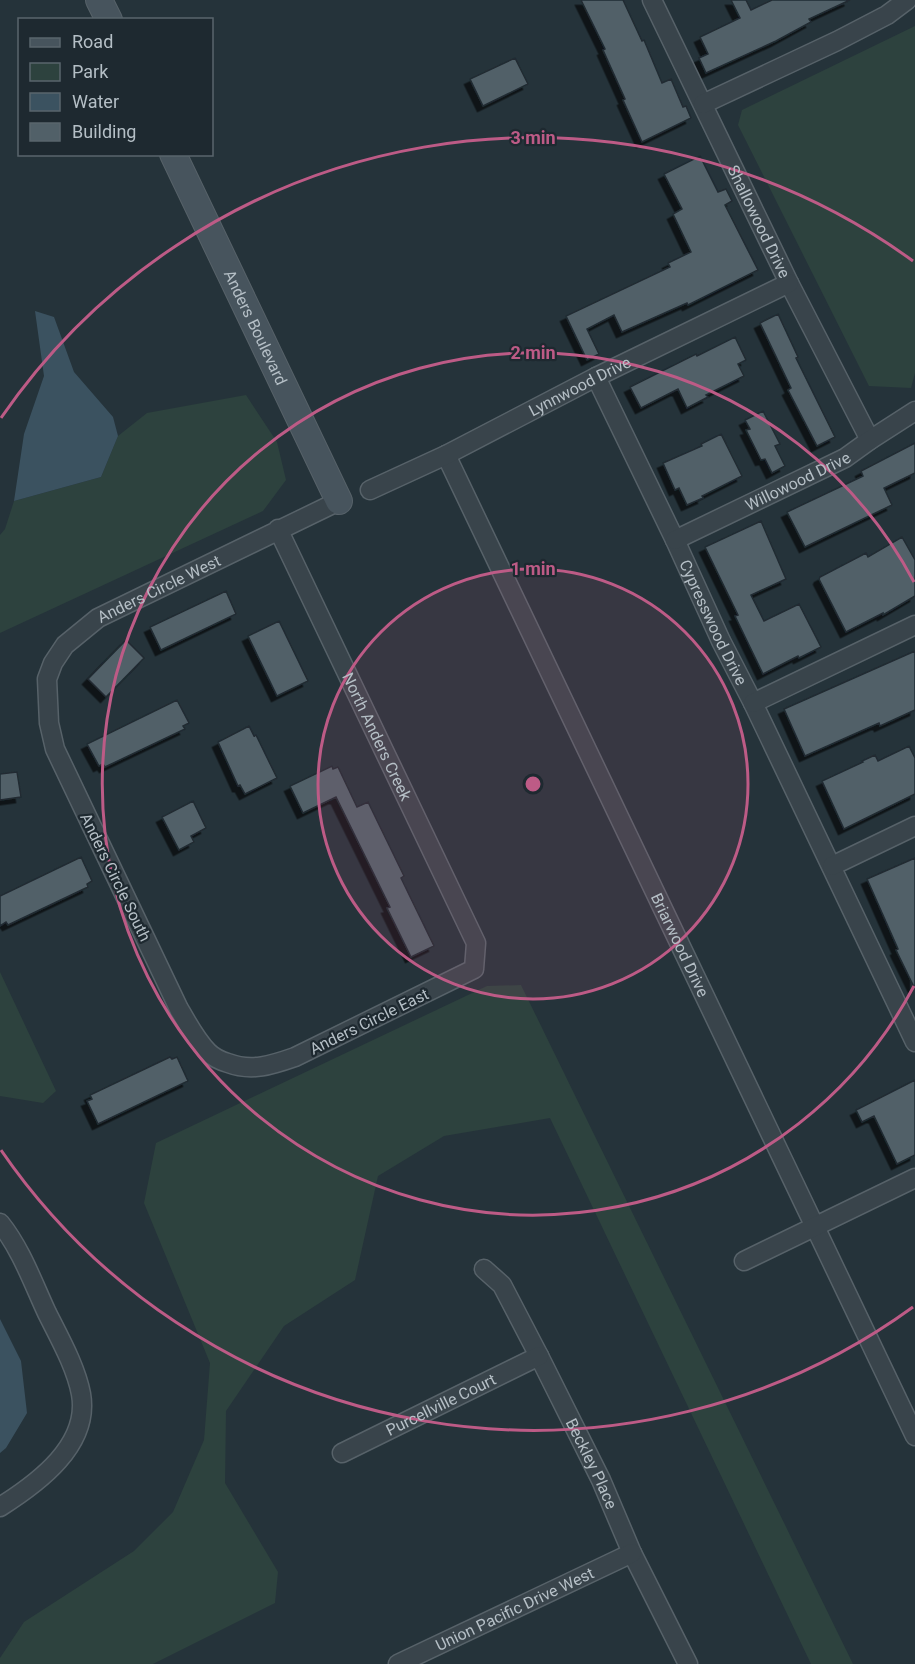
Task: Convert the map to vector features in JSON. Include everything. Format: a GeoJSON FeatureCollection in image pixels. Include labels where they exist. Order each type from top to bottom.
{"type":"FeatureCollection","features":[{"type":"Feature","properties":{"kind":"street"},"geometry":{"type":"LineString","coordinates":[[99,0],[108,18]]}},
{"type":"Feature","properties":{"kind":"street","name":"Shallowood Drive"},"geometry":{"type":"LineString","coordinates":[[652,0],[789,283],[870,440]]}},
{"type":"Feature","properties":{"kind":"street"},"geometry":{"type":"LineString","coordinates":[[703,104],[837,41],[887,15],[907,0]]}},
{"type":"Feature","properties":{"kind":"street","name":"Anders Boulevard"},"geometry":{"type":"LineString","coordinates":[[174,156],[339,501]]}},
{"type":"Feature","properties":{"kind":"street","name":"Lynnwood Drive"},"geometry":{"type":"LineString","coordinates":[[370,490],[446,455],[596,377],[789,283]]}},
{"type":"Feature","properties":{"kind":"street","name":"Cypresswood Drive"},"geometry":{"type":"LineString","coordinates":[[596,377],[915,1042]]}},
{"type":"Feature","properties":{"kind":"street","name":"Willowood Drive"},"geometry":{"type":"LineString","coordinates":[[675,540],[845,458],[915,411]]}},
{"type":"Feature","properties":{"kind":"street","name":"Briarwood Drive"},"geometry":{"type":"LineString","coordinates":[[446,455],[915,1436]]}},
{"type":"Feature","properties":{"kind":"street","name":"Anders Circle West"},"geometry":{"type":"LineString","coordinates":[[53,663],[65,645],[98,618],[339,501]]}},
{"type":"Feature","properties":{"kind":"street","name":"North Anders Creek"},"geometry":{"type":"LineString","coordinates":[[278,529],[476,943]]}},
{"type":"Feature","properties":{"kind":"street"},"geometry":{"type":"LineString","coordinates":[[753,703],[915,625]]}},
{"type":"Feature","properties":{"kind":"street","name":"Anders Circle South"},"geometry":{"type":"LineString","coordinates":[[53,663],[48,679],[49,723],[55,749],[179,1009],[209,1053],[236,1066]]}},
{"type":"Feature","properties":{"kind":"street"},"geometry":{"type":"LineString","coordinates":[[832,866],[915,826]]}},
{"type":"Feature","properties":{"kind":"street","name":"Anders Circle East"},"geometry":{"type":"LineString","coordinates":[[236,1066],[253,1069],[295,1057],[474,969],[476,943]]}},
{"type":"Feature","properties":{"kind":"street"},"geometry":{"type":"LineString","coordinates":[[744,1261],[915,1178]]}},
{"type":"Feature","properties":{"kind":"street"},"geometry":{"type":"LineString","coordinates":[[0,1223],[8,1233],[23,1262],[70,1362],[81,1394],[81,1412],[69,1448],[55,1465],[30,1487],[0,1507]]}},
{"type":"Feature","properties":{"kind":"street","name":"Beckley Place"},"geometry":{"type":"LineString","coordinates":[[484,1269],[502,1285],[539,1356],[601,1480],[632,1553],[688,1664]]}},
{"type":"Feature","properties":{"kind":"street","name":"Purcellville Court"},"geometry":{"type":"LineString","coordinates":[[342,1453],[539,1356]]}},
{"type":"Feature","properties":{"kind":"street","name":"Union Pacific Drive West"},"geometry":{"type":"LineString","coordinates":[[398,1664],[632,1553]]}},
{"type":"Feature","properties":{"kind":"green space"},"geometry":{"type":"Polygon","coordinates":[[[915,26],[915,373],[911,388],[869,386],[738,125],[742,110],[915,26]]]}},
{"type":"Feature","properties":{"kind":"green space"},"geometry":{"type":"Polygon","coordinates":[[[246,395],[277,442],[286,480],[263,511],[0,633],[0,535],[5,529],[14,501],[101,477],[118,436],[147,413],[246,395]]]}},
{"type":"Feature","properties":{"kind":"green space"},"geometry":{"type":"Polygon","coordinates":[[[0,972],[56,1091],[43,1103],[0,1096],[0,972]]]}},
{"type":"Feature","properties":{"kind":"green space"},"geometry":{"type":"Polygon","coordinates":[[[521,985],[853,1664],[811,1664],[550,1118],[444,1136],[378,1176],[355,1280],[284,1326],[226,1411],[225,1483],[278,1572],[275,1603],[153,1664],[0,1664],[0,1658],[24,1622],[134,1551],[173,1512],[204,1440],[210,1363],[144,1203],[156,1143],[487,986],[521,985]]]}},
{"type":"Feature","properties":{"kind":"water"},"geometry":{"type":"Polygon","coordinates":[[[35,311],[54,317],[74,372],[113,417],[118,436],[101,477],[14,501],[24,434],[44,376],[35,311]]]}},
{"type":"Feature","properties":{"kind":"water"},"geometry":{"type":"Polygon","coordinates":[[[0,1319],[21,1361],[27,1413],[6,1448],[0,1453],[0,1319]]]}},
{"type":"Feature","properties":{"kind":"building"},"geometry":{"type":"Polygon","coordinates":[[[581,0],[623,0],[642,41],[644,40],[662,83],[671,79],[683,107],[686,106],[691,118],[642,142],[603,50],[605,49],[581,0]]]}},
{"type":"Feature","properties":{"kind":"building"},"geometry":{"type":"Polygon","coordinates":[[[731,0],[746,0],[751,10],[772,0],[850,0],[809,19],[811,22],[776,41],[706,73],[699,58],[708,54],[700,37],[740,18],[731,0]]]}},
{"type":"Feature","properties":{"kind":"building"},"geometry":{"type":"Polygon","coordinates":[[[515,58],[528,84],[483,106],[470,79],[515,58]]]}},
{"type":"Feature","properties":{"kind":"building"},"geometry":{"type":"Polygon","coordinates":[[[700,156],[718,192],[726,189],[732,201],[725,205],[758,270],[688,305],[687,303],[622,332],[614,315],[587,329],[599,354],[587,360],[566,316],[670,267],[668,263],[691,252],[673,214],[682,209],[664,174],[700,156]]]}},
{"type":"Feature","properties":{"kind":"building"},"geometry":{"type":"Polygon","coordinates":[[[778,314],[798,357],[796,358],[835,437],[817,446],[788,390],[791,388],[760,323],[778,314]]]}},
{"type":"Feature","properties":{"kind":"building"},"geometry":{"type":"Polygon","coordinates":[[[735,337],[746,360],[738,364],[744,376],[706,395],[708,397],[687,408],[678,389],[641,408],[630,387],[735,337]]]}},
{"type":"Feature","properties":{"kind":"building"},"geometry":{"type":"Polygon","coordinates":[[[763,411],[780,444],[775,446],[785,466],[772,473],[765,459],[761,460],[746,430],[750,429],[745,420],[763,411]]]}},
{"type":"Feature","properties":{"kind":"building"},"geometry":{"type":"Polygon","coordinates":[[[721,434],[742,476],[687,505],[679,488],[675,490],[663,463],[702,446],[701,444],[721,434]]]}},
{"type":"Feature","properties":{"kind":"building"},"geometry":{"type":"Polygon","coordinates":[[[915,443],[915,473],[884,488],[892,505],[805,547],[787,512],[863,476],[861,471],[915,443]]]}},
{"type":"Feature","properties":{"kind":"building"},"geometry":{"type":"Polygon","coordinates":[[[761,521],[786,579],[751,595],[764,621],[799,604],[821,647],[763,674],[705,547],[761,521]]]}},
{"type":"Feature","properties":{"kind":"building"},"geometry":{"type":"Polygon","coordinates":[[[902,537],[915,560],[915,596],[883,615],[883,613],[846,632],[820,577],[866,553],[868,557],[902,537]]]}},
{"type":"Feature","properties":{"kind":"building"},"geometry":{"type":"Polygon","coordinates":[[[226,591],[236,614],[161,650],[150,627],[226,591]]]}},
{"type":"Feature","properties":{"kind":"building"},"geometry":{"type":"Polygon","coordinates":[[[279,621],[308,681],[277,696],[248,636],[279,621]]]}},
{"type":"Feature","properties":{"kind":"building"},"geometry":{"type":"Polygon","coordinates":[[[126,640],[144,658],[106,697],[88,679],[126,640]]]}},
{"type":"Feature","properties":{"kind":"building"},"geometry":{"type":"Polygon","coordinates":[[[915,651],[915,710],[880,726],[879,723],[805,756],[784,709],[915,651]]]}},
{"type":"Feature","properties":{"kind":"building"},"geometry":{"type":"Polygon","coordinates":[[[177,700],[189,723],[183,726],[185,729],[105,767],[103,764],[99,766],[87,744],[177,700]]]}},
{"type":"Feature","properties":{"kind":"building"},"geometry":{"type":"Polygon","coordinates":[[[249,726],[254,736],[256,735],[277,778],[245,794],[240,785],[238,786],[218,742],[249,726]]]}},
{"type":"Feature","properties":{"kind":"building"},"geometry":{"type":"Polygon","coordinates":[[[909,746],[915,758],[915,794],[844,829],[822,781],[875,755],[878,761],[909,746]]]}},
{"type":"Feature","properties":{"kind":"building"},"geometry":{"type":"Polygon","coordinates":[[[332,766],[333,769],[338,767],[357,807],[368,802],[404,876],[401,878],[434,946],[411,957],[387,908],[390,907],[336,797],[303,813],[290,786],[332,766]]]}},
{"type":"Feature","properties":{"kind":"building"},"geometry":{"type":"Polygon","coordinates":[[[17,772],[21,797],[0,800],[0,774],[17,772]]]}},
{"type":"Feature","properties":{"kind":"building"},"geometry":{"type":"Polygon","coordinates":[[[193,801],[206,828],[191,836],[194,842],[179,850],[162,817],[193,801]]]}},
{"type":"Feature","properties":{"kind":"building"},"geometry":{"type":"Polygon","coordinates":[[[81,857],[92,881],[87,884],[88,887],[8,925],[6,922],[0,926],[0,896],[81,857]]]}},
{"type":"Feature","properties":{"kind":"building"},"geometry":{"type":"Polygon","coordinates":[[[915,858],[915,989],[896,950],[898,949],[867,879],[915,858]]]}},
{"type":"Feature","properties":{"kind":"building"},"geometry":{"type":"Polygon","coordinates":[[[170,1057],[172,1059],[177,1057],[188,1081],[98,1124],[87,1101],[92,1099],[90,1095],[170,1057]]]}},
{"type":"Feature","properties":{"kind":"building"},"geometry":{"type":"Polygon","coordinates":[[[915,1080],[915,1155],[897,1164],[874,1116],[862,1122],[856,1110],[915,1080]]]}}]}
